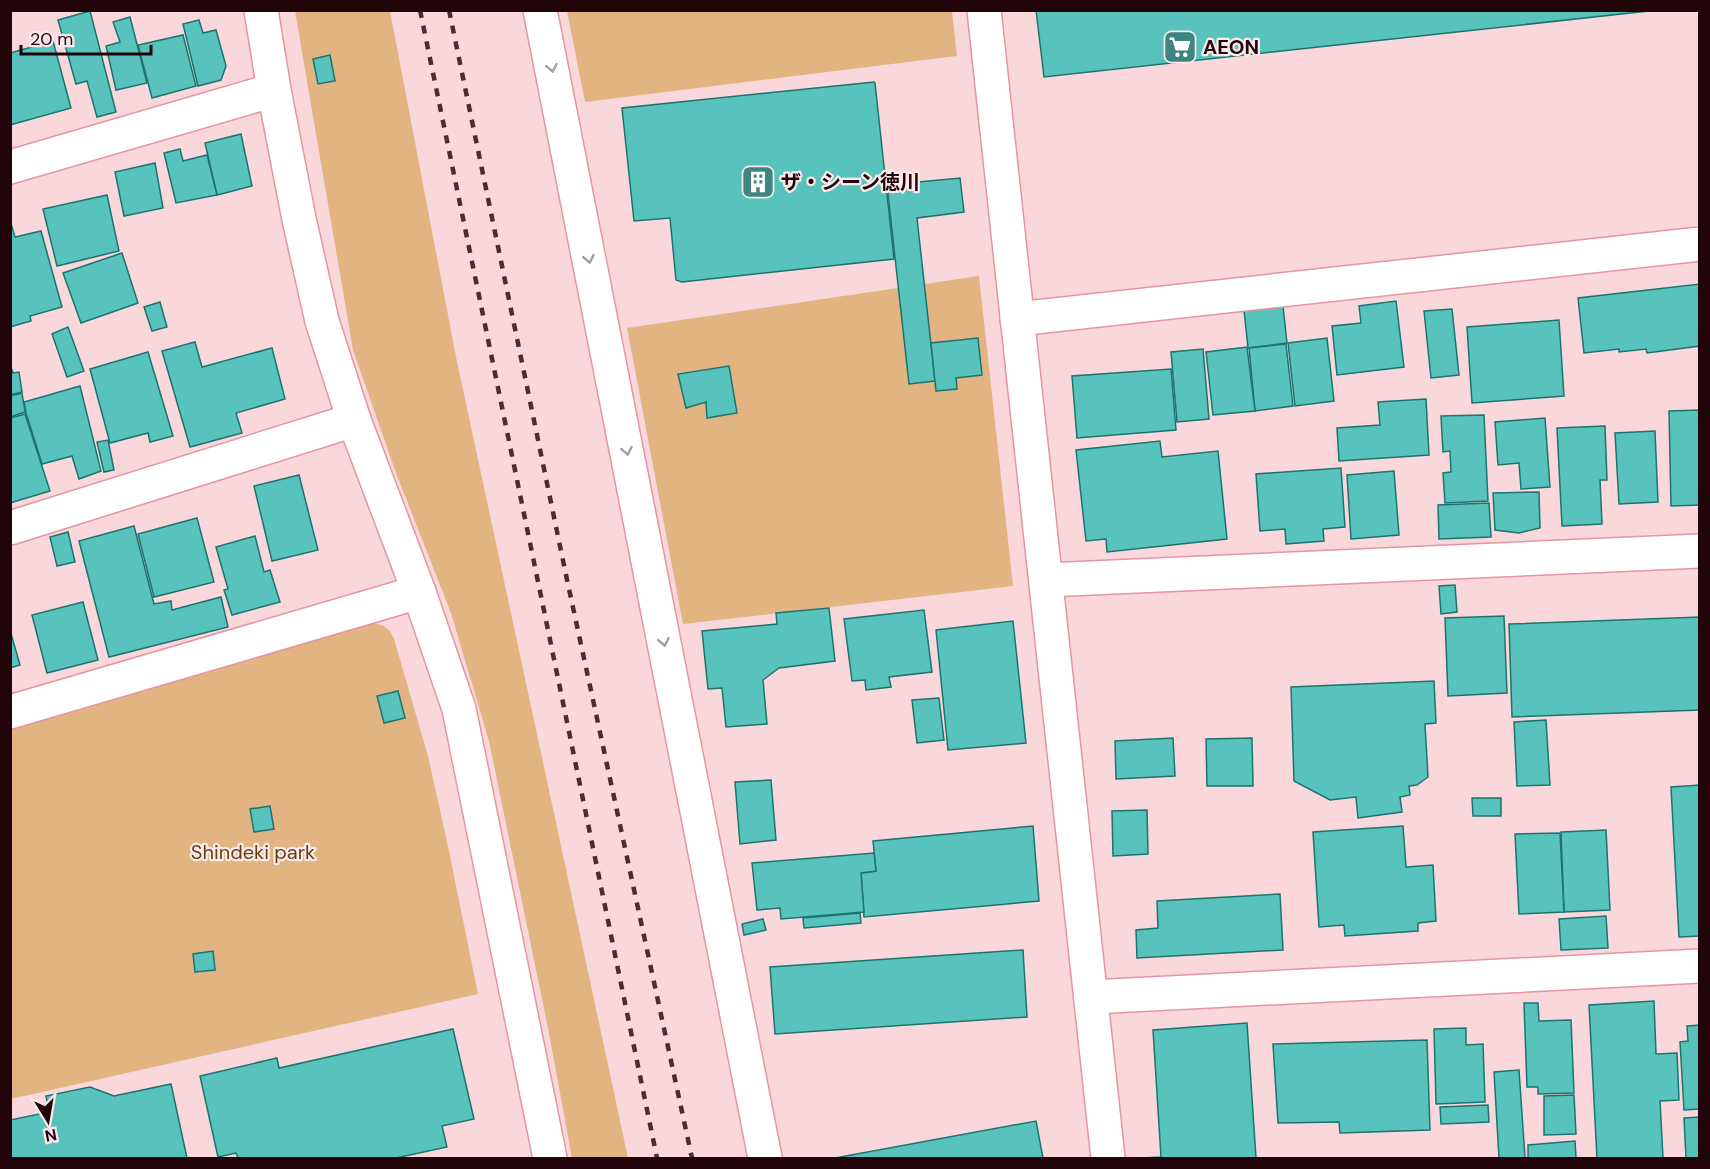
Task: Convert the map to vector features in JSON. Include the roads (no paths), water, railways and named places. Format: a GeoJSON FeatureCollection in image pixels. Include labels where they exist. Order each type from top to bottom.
{"type":"FeatureCollection","features":[{"type":"Feature","properties":{"kind":"street"},"geometry":{"type":"LineString","coordinates":[[261,10],[273,90],[322,321],[354,420],[419,592],[459,709],[550,1158]]}},
{"type":"Feature","properties":{"kind":"street"},"geometry":{"type":"LineString","coordinates":[[540,10],[765,1158]]}},
{"type":"Feature","properties":{"kind":"street"},"geometry":{"type":"LineString","coordinates":[[984,10],[1108,1158]]}},
{"type":"Feature","properties":{"kind":"street"},"geometry":{"type":"LineString","coordinates":[[10,167],[273,90]]}},
{"type":"Feature","properties":{"kind":"street"},"geometry":{"type":"LineString","coordinates":[[1017,319],[1700,244]]}},
{"type":"Feature","properties":{"kind":"street"},"geometry":{"type":"LineString","coordinates":[[10,528],[354,420]]}},
{"type":"Feature","properties":{"kind":"street"},"geometry":{"type":"LineString","coordinates":[[1046,580],[1700,551]]}},
{"type":"Feature","properties":{"kind":"street"},"geometry":{"type":"LineString","coordinates":[[10,712],[419,592]]}},
{"type":"Feature","properties":{"kind":"street"},"geometry":{"type":"LineString","coordinates":[[1090,997],[1700,966]]}},
{"type":"Feature","properties":{"kind":"railway"},"geometry":{"type":"LineString","coordinates":[[420,10],[657,1158]]}},
{"type":"Feature","properties":{"kind":"railway"},"geometry":{"type":"LineString","coordinates":[[449,10],[566,575],[692,1158]]}},
{"type":"Feature","properties":{"kind":"place","name":"AEON"},"geometry":{"type":"Point","coordinates":[1180,47]}},
{"type":"Feature","properties":{"kind":"place","name":"ザ・シーン徳川"},"geometry":{"type":"Point","coordinates":[758,182]}},
{"type":"Feature","properties":{"kind":"park label","name":"Shindeki park"},"geometry":{"type":"Point","coordinates":[253,852]}}]}
